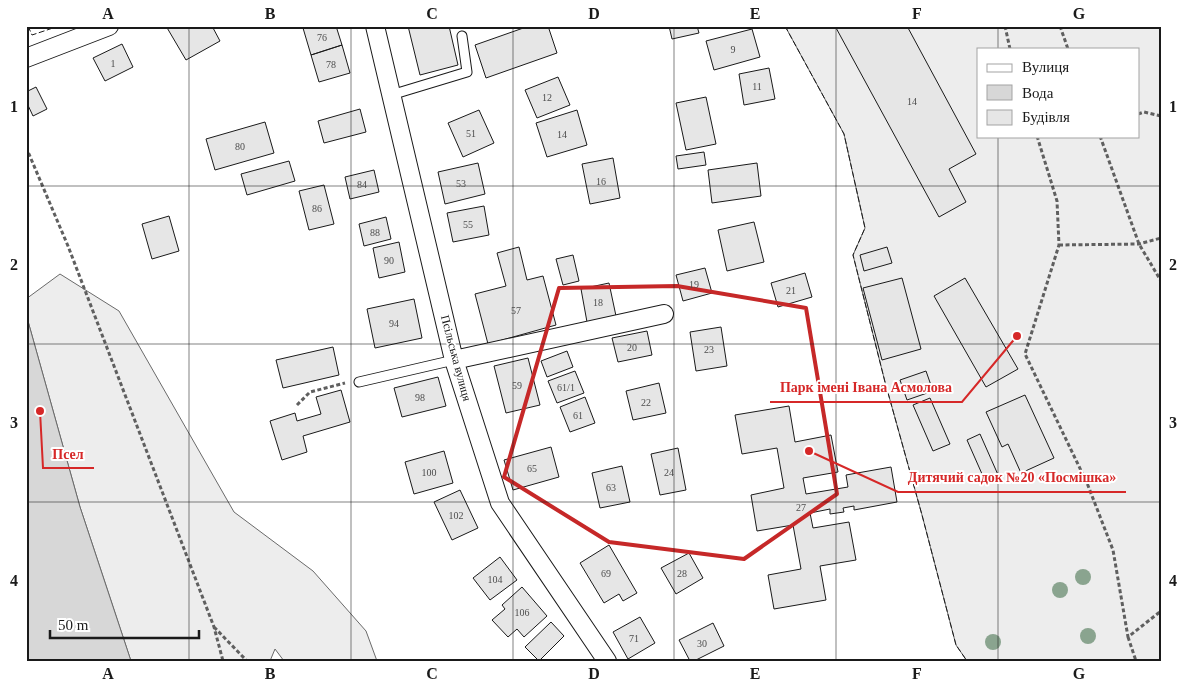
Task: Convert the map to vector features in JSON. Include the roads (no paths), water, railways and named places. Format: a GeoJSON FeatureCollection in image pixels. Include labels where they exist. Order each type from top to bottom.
{"type":"FeatureCollection","features":[{"type":"Feature","properties":{"kind":"street"},"geometry":{"type":"LineString","coordinates":[[26,58],[109,26]]}},
{"type":"Feature","properties":{"kind":"street","name":"Псільська вулиця"},"geometry":{"type":"LineString","coordinates":[[375,26],[454,360],[500,503],[606,661]]}},
{"type":"Feature","properties":{"kind":"street"},"geometry":{"type":"LineString","coordinates":[[454,360],[664,314]]}},
{"type":"Feature","properties":{"kind":"lane"},"geometry":{"type":"LineString","coordinates":[[391,95],[467,72],[462,36]]}},
{"type":"Feature","properties":{"kind":"lane"},"geometry":{"type":"LineString","coordinates":[[359,382],[454,360]]}},
{"type":"Feature","properties":{"kind":"water"},"geometry":{"type":"Polygon","coordinates":[[[26,314],[80,507],[131,661],[26,661],[26,314]]]}},
{"type":"Feature","properties":{"kind":"place","name":"Парк імені Івана Асмолова"},"geometry":{"type":"Point","coordinates":[1017,336]}},
{"type":"Feature","properties":{"kind":"place","name":"Псел"},"geometry":{"type":"Point","coordinates":[40,411]}},
{"type":"Feature","properties":{"kind":"place","name":"Дитячий садок №20 «Посмішка»"},"geometry":{"type":"Point","coordinates":[809,451]}}]}
